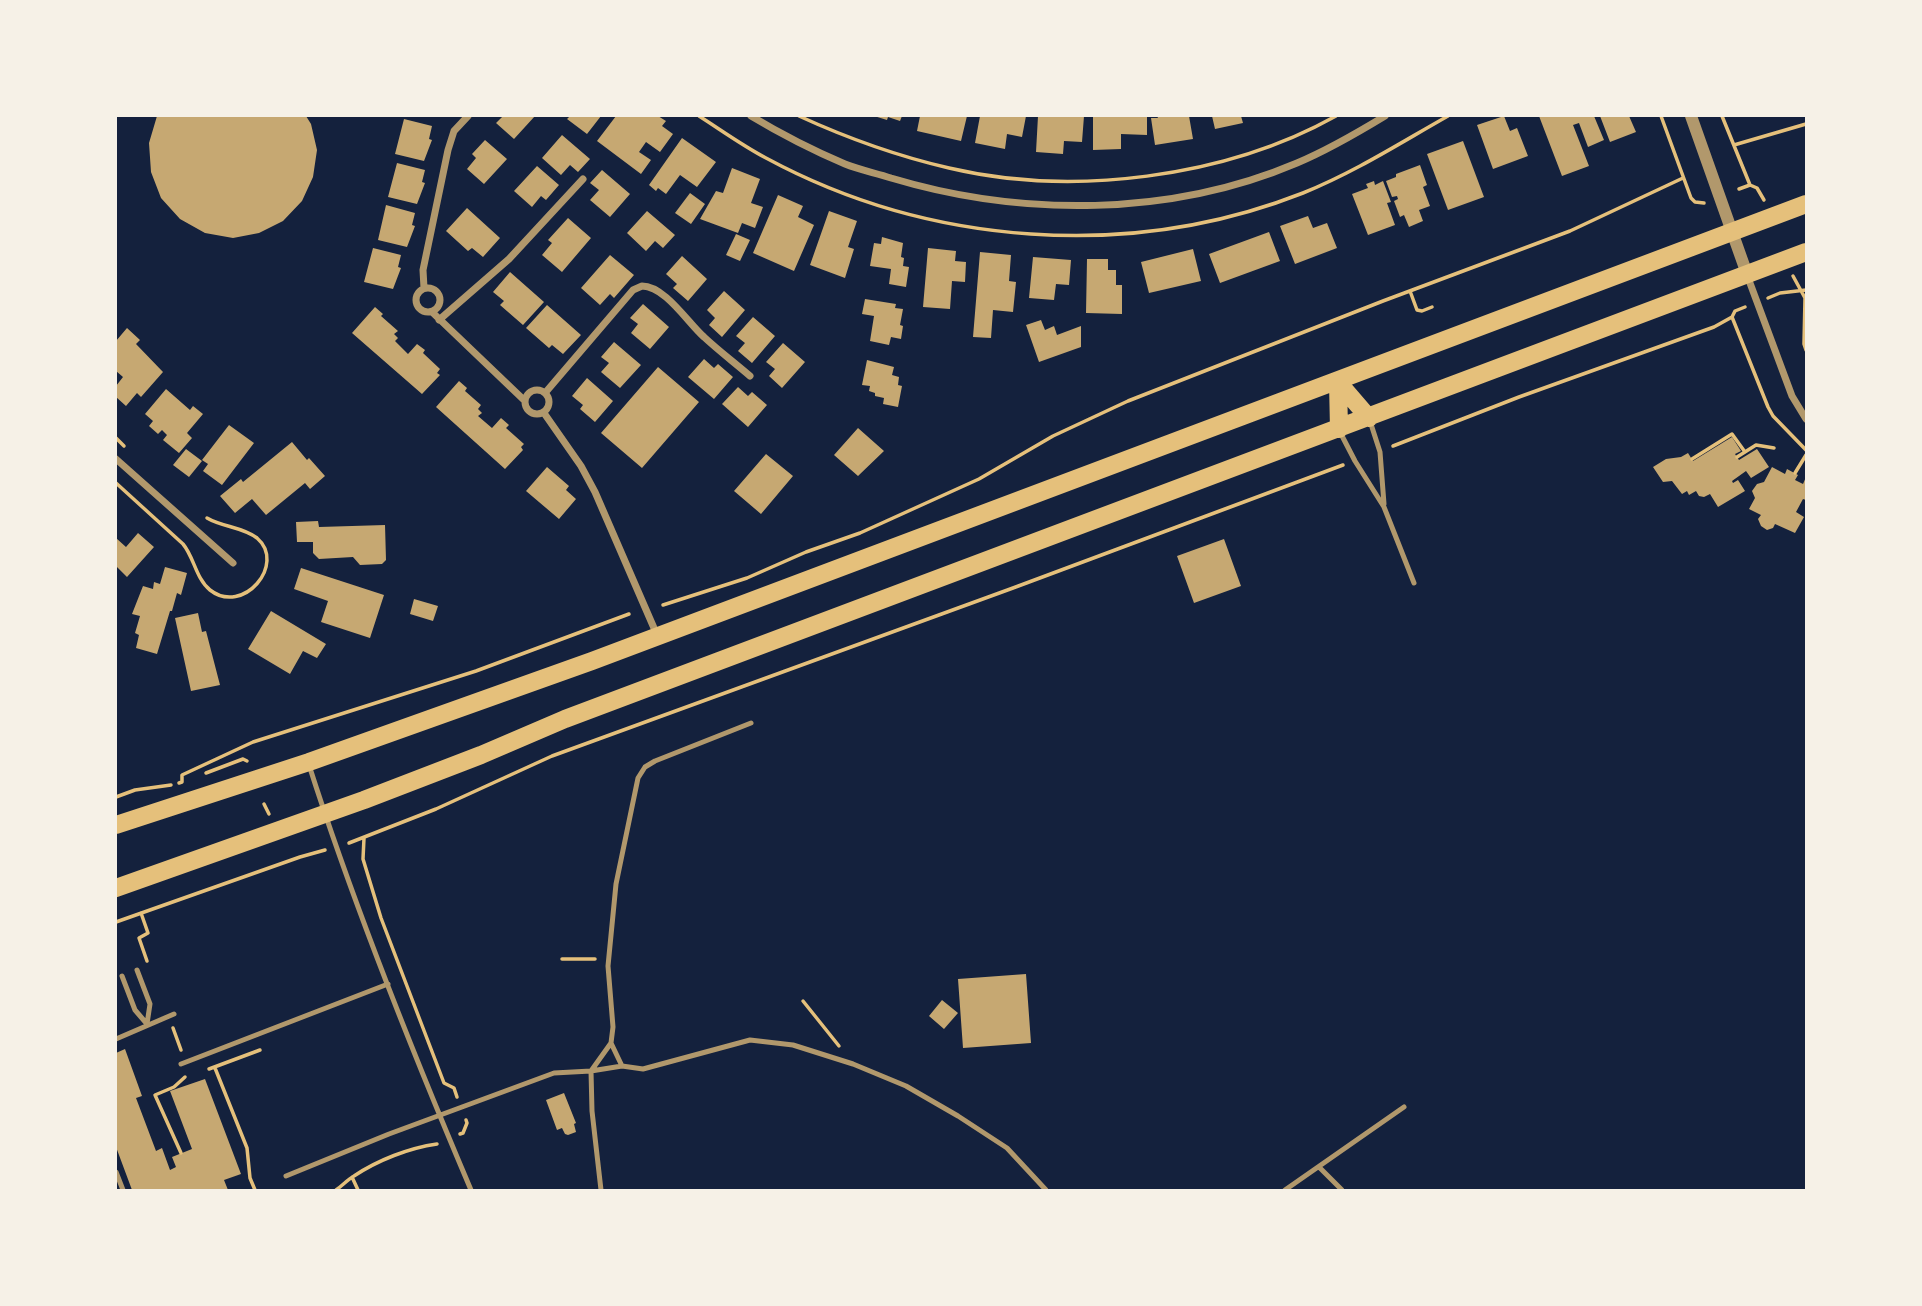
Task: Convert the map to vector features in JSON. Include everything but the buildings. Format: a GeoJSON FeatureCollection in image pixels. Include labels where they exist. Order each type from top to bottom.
{"type":"FeatureCollection","features":[{"type":"Feature","properties":{"kind":"main road"},"geometry":{"type":"LineString","coordinates":[[116,825],[309,762],[657,636],[1807,204]]}},
{"type":"Feature","properties":{"kind":"main road"},"geometry":{"type":"LineString","coordinates":[[116,888],[247,840],[325,815],[481,755],[565,719],[1807,252]]}},
{"type":"Feature","properties":{"kind":"main road"},"geometry":{"type":"LineString","coordinates":[[1338,382],[1369,418]]}},
{"type":"Feature","properties":{"kind":"main road"},"geometry":{"type":"LineString","coordinates":[[1338,382],[1339,429]]}},
{"type":"Feature","properties":{"kind":"street"},"geometry":{"type":"LineString","coordinates":[[424,288],[424,270],[448,150],[454,131],[468,116]]}},
{"type":"Feature","properties":{"kind":"street"},"geometry":{"type":"LineString","coordinates":[[751,116],[786,137],[847,164],[913,184],[971,197],[1080,205],[1131,203],[1187,195],[1265,175],[1331,147],[1385,116]]}},
{"type":"Feature","properties":{"kind":"street"},"geometry":{"type":"LineString","coordinates":[[1691,116],[1792,396],[1807,419]]}},
{"type":"Feature","properties":{"kind":"street"},"geometry":{"type":"LineString","coordinates":[[439,320],[509,259],[583,179]]}},
{"type":"Feature","properties":{"kind":"street"},"geometry":{"type":"LineString","coordinates":[[545,393],[633,290],[642,286],[653,288],[685,314],[704,338],[750,376]]}},
{"type":"Feature","properties":{"kind":"street"},"geometry":{"type":"LineString","coordinates":[[432,312],[439,305],[439,294],[434,289],[424,288],[417,293],[415,302],[420,310],[432,312],[525,401],[527,409],[533,414],[544,413]]}},
{"type":"Feature","properties":{"kind":"street"},"geometry":{"type":"LineString","coordinates":[[525,401],[531,391],[540,390],[545,393],[550,402],[544,413]]}},
{"type":"Feature","properties":{"kind":"street"},"geometry":{"type":"LineString","coordinates":[[544,413],[581,466],[595,492],[657,636]]}},
{"type":"Feature","properties":{"kind":"street"},"geometry":{"type":"LineString","coordinates":[[116,459],[233,563]]}},
{"type":"Feature","properties":{"kind":"lane"},"geometry":{"type":"LineString","coordinates":[[1369,418],[1380,452],[1384,507]]}},
{"type":"Feature","properties":{"kind":"lane"},"geometry":{"type":"LineString","coordinates":[[1339,429],[1355,461],[1384,507],[1413,583]]}},
{"type":"Feature","properties":{"kind":"lane"},"geometry":{"type":"LineString","coordinates":[[601,1191],[592,1111],[591,1071],[611,1043],[613,1027],[609,958],[616,884],[638,778],[645,767],[655,761],[751,723]]}},
{"type":"Feature","properties":{"kind":"lane"},"geometry":{"type":"LineString","coordinates":[[309,762],[325,815],[387,984],[471,1191]]}},
{"type":"Feature","properties":{"kind":"lane"},"geometry":{"type":"LineString","coordinates":[[137,970],[150,1004],[147,1024]]}},
{"type":"Feature","properties":{"kind":"lane"},"geometry":{"type":"LineString","coordinates":[[122,976],[135,1010],[147,1024]]}},
{"type":"Feature","properties":{"kind":"lane"},"geometry":{"type":"LineString","coordinates":[[181,1064],[387,984]]}},
{"type":"Feature","properties":{"kind":"lane"},"geometry":{"type":"LineString","coordinates":[[116,1039],[174,1014]]}},
{"type":"Feature","properties":{"kind":"lane"},"geometry":{"type":"LineString","coordinates":[[286,1176],[554,1073],[622,1066],[643,1069],[750,1040],[793,1045],[853,1064],[906,1086],[1007,1148],[1046,1191]]}},
{"type":"Feature","properties":{"kind":"lane"},"geometry":{"type":"LineString","coordinates":[[611,1043],[622,1066]]}},
{"type":"Feature","properties":{"kind":"lane"},"geometry":{"type":"LineString","coordinates":[[1286,1191],[1404,1107]]}},
{"type":"Feature","properties":{"kind":"lane"},"geometry":{"type":"LineString","coordinates":[[1319,1167],[1342,1191]]}},
{"type":"Feature","properties":{"kind":"lane"},"geometry":{"type":"LineString","coordinates":[[116,1172],[123,1191]]}},
{"type":"Feature","properties":{"kind":"path"},"geometry":{"type":"LineString","coordinates":[[799,116],[844,136],[950,169],[1002,177],[1091,181],[1186,169],[1242,156],[1336,116]]}},
{"type":"Feature","properties":{"kind":"path"},"geometry":{"type":"LineString","coordinates":[[1661,116],[1683,178],[1695,202],[1706,202]]}},
{"type":"Feature","properties":{"kind":"path"},"geometry":{"type":"LineString","coordinates":[[1722,116],[1750,185],[1739,188]]}},
{"type":"Feature","properties":{"kind":"path"},"geometry":{"type":"LineString","coordinates":[[1734,145],[1807,124]]}},
{"type":"Feature","properties":{"kind":"path"},"geometry":{"type":"LineString","coordinates":[[663,605],[747,578],[806,552],[860,533],[979,479],[1054,436],[1128,401],[1570,231],[1683,178]]}},
{"type":"Feature","properties":{"kind":"path"},"geometry":{"type":"LineString","coordinates":[[1380,452],[1714,327],[1732,317],[1735,311],[1780,293],[1807,290]]}},
{"type":"Feature","properties":{"kind":"path"},"geometry":{"type":"LineString","coordinates":[[1410,291],[1418,310],[1432,307]]}},
{"type":"Feature","properties":{"kind":"path"},"geometry":{"type":"LineString","coordinates":[[1732,317],[1768,407],[1807,453],[1797,471],[1807,470]]}},
{"type":"Feature","properties":{"kind":"path"},"geometry":{"type":"LineString","coordinates":[[1692,459],[1732,434],[1745,452]]}},
{"type":"Feature","properties":{"kind":"path"},"geometry":{"type":"LineString","coordinates":[[1737,457],[1756,445],[1774,448]]}},
{"type":"Feature","properties":{"kind":"path"},"geometry":{"type":"LineString","coordinates":[[116,922],[338,846],[436,809],[552,756],[1355,461]]}},
{"type":"Feature","properties":{"kind":"path"},"geometry":{"type":"LineString","coordinates":[[182,782],[182,775],[253,742],[476,671],[629,614]]}},
{"type":"Feature","properties":{"kind":"path"},"geometry":{"type":"LineString","coordinates":[[206,773],[243,759],[247,763]]}},
{"type":"Feature","properties":{"kind":"path"},"geometry":{"type":"LineString","coordinates":[[116,797],[135,790],[194,778]]}},
{"type":"Feature","properties":{"kind":"path"},"geometry":{"type":"LineString","coordinates":[[264,804],[269,814]]}},
{"type":"Feature","properties":{"kind":"path"},"geometry":{"type":"LineString","coordinates":[[297,848],[300,857]]}},
{"type":"Feature","properties":{"kind":"path"},"geometry":{"type":"LineString","coordinates":[[141,913],[148,933],[139,938],[145,956]]}},
{"type":"Feature","properties":{"kind":"path"},"geometry":{"type":"LineString","coordinates":[[562,959],[609,958]]}},
{"type":"Feature","properties":{"kind":"path"},"geometry":{"type":"LineString","coordinates":[[803,1001],[853,1064]]}},
{"type":"Feature","properties":{"kind":"path"},"geometry":{"type":"LineString","coordinates":[[215,1068],[247,1148],[250,1178],[255,1191]]}},
{"type":"Feature","properties":{"kind":"path"},"geometry":{"type":"LineString","coordinates":[[181,1153],[155,1095],[174,1087],[190,1075]]}},
{"type":"Feature","properties":{"kind":"path"},"geometry":{"type":"LineString","coordinates":[[179,1082],[182,1087]]}},
{"type":"Feature","properties":{"kind":"path"},"geometry":{"type":"LineString","coordinates":[[352,1177],[358,1191]]}}]}
